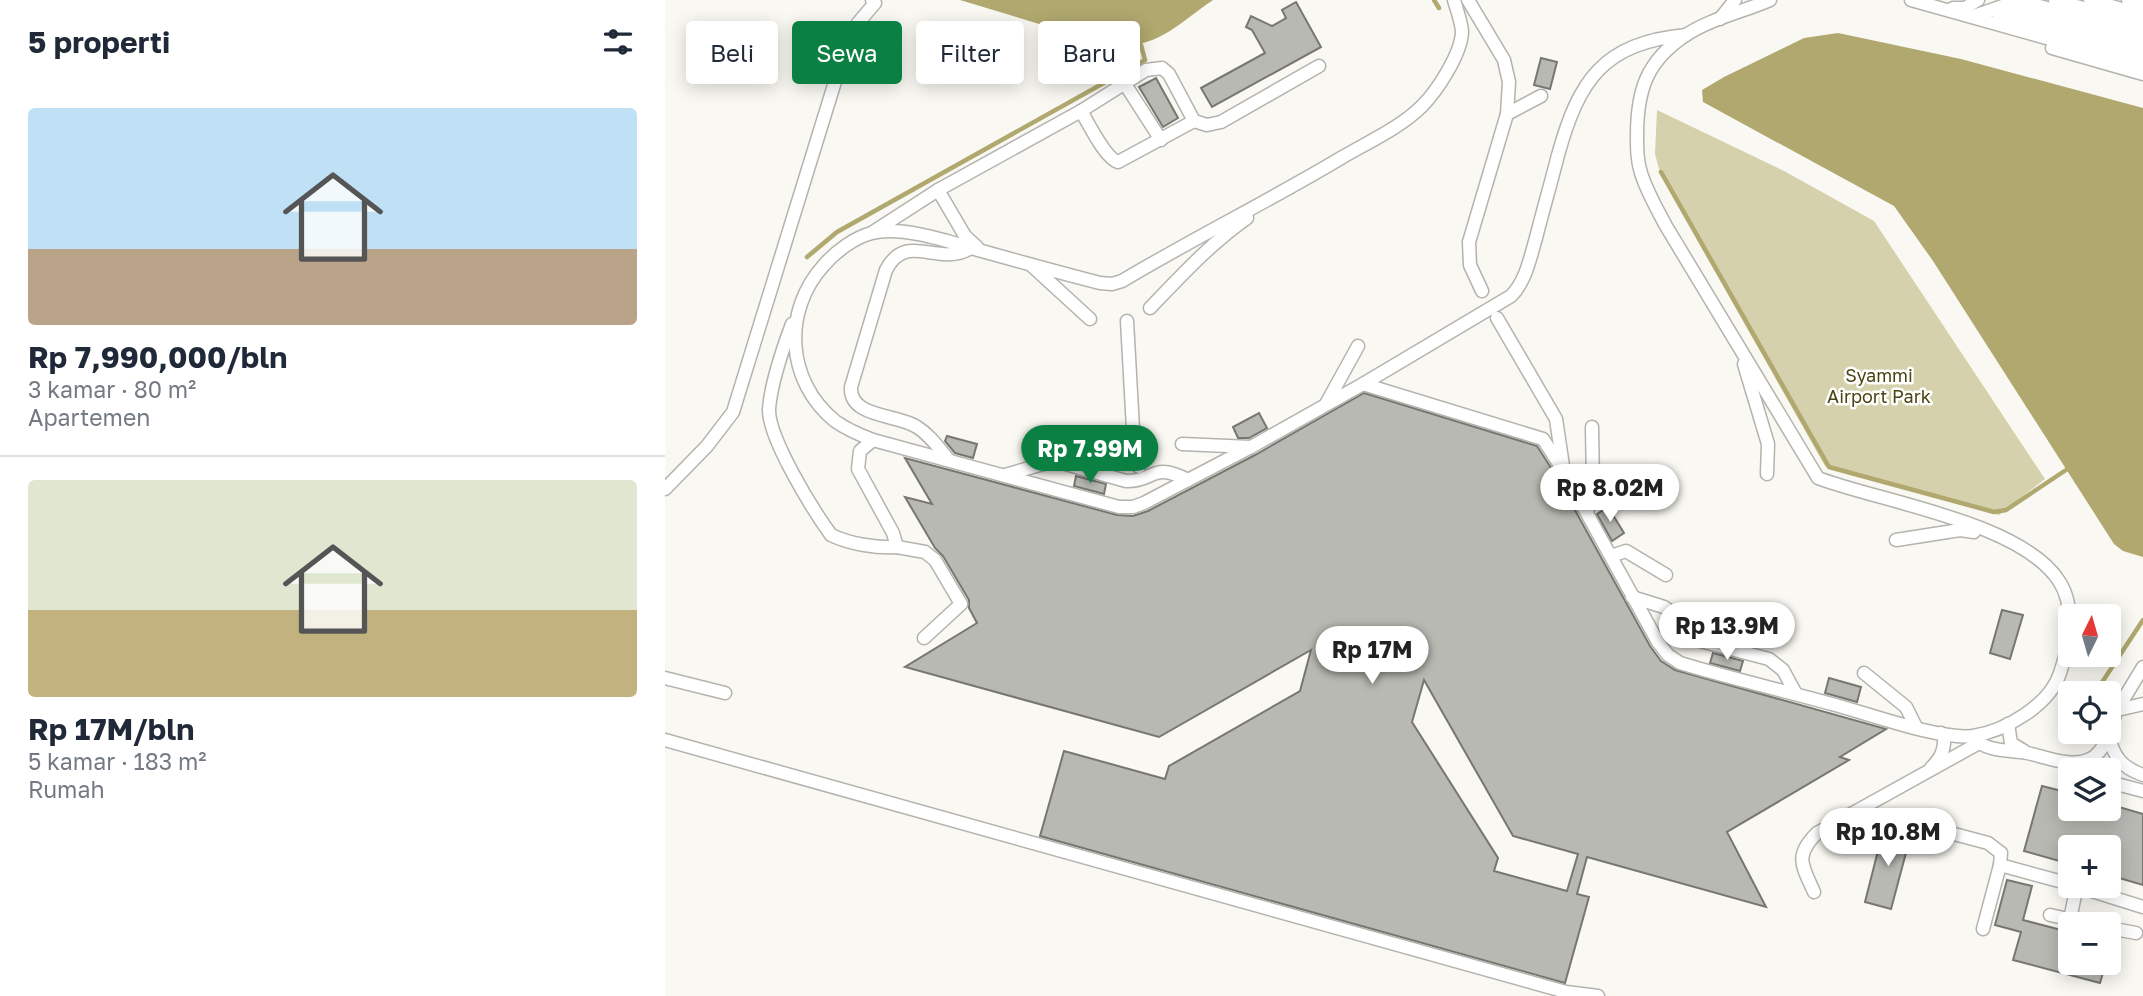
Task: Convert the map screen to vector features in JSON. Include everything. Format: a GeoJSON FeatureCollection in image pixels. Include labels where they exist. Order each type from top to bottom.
{"type":"FeatureCollection","features":[{"type":"Feature","properties":{"kind":"street"},"geometry":{"type":"LineString","coordinates":[[665,489],[707,446],[733,412],[838,72],[858,23],[875,3],[872,0]]}},
{"type":"Feature","properties":{"kind":"street"},"geometry":{"type":"LineString","coordinates":[[872,233],[909,234],[945,240],[1100,283],[1122,281],[1218,226],[1279,195],[1405,121],[1424,105],[1458,51],[1462,33],[1454,0]]}},
{"type":"Feature","properties":{"kind":"street"},"geometry":{"type":"LineString","coordinates":[[1468,0],[1504,60],[1509,82],[1507,114],[1469,242],[1470,265],[1482,291]]}},
{"type":"Feature","properties":{"kind":"street"},"geometry":{"type":"LineString","coordinates":[[1719,20],[1735,0]]}},
{"type":"Feature","properties":{"kind":"street"},"geometry":{"type":"LineString","coordinates":[[1770,0],[1686,35],[1653,64],[1643,83],[1637,121],[1637,157],[1648,192],[1818,478],[1930,510],[1992,534],[2038,558],[2059,581],[2067,602],[2070,625],[2059,677],[2043,701],[2027,714],[1976,739],[1926,773],[1826,828],[1808,842],[1802,851],[1801,863],[1814,892]]}},
{"type":"Feature","properties":{"kind":"street"},"geometry":{"type":"LineString","coordinates":[[1911,0],[2143,65]]}},
{"type":"Feature","properties":{"kind":"street"},"geometry":{"type":"LineString","coordinates":[[1938,7],[1965,8],[1978,0]]}},
{"type":"Feature","properties":{"kind":"street"},"geometry":{"type":"LineString","coordinates":[[2055,0],[2143,25]]}},
{"type":"Feature","properties":{"kind":"street"},"geometry":{"type":"LineString","coordinates":[[2090,0],[2143,15]]}},
{"type":"Feature","properties":{"kind":"street"},"geometry":{"type":"LineString","coordinates":[[2128,0],[2143,4]]}},
{"type":"Feature","properties":{"kind":"street"},"geometry":{"type":"LineString","coordinates":[[1974,16],[2011,2],[2032,4],[2143,34]]}},
{"type":"Feature","properties":{"kind":"street"},"geometry":{"type":"LineString","coordinates":[[1974,16],[2011,11],[2029,13],[2143,44]]}},
{"type":"Feature","properties":{"kind":"street"},"geometry":{"type":"LineString","coordinates":[[1974,16],[2028,23],[2143,54]]}},
{"type":"Feature","properties":{"kind":"street"},"geometry":{"type":"LineString","coordinates":[[1974,16],[2007,36],[2143,74]]}},
{"type":"Feature","properties":{"kind":"street"},"geometry":{"type":"LineString","coordinates":[[799,304],[795,337],[801,374],[811,393],[837,422],[873,440],[1119,507],[1133,507],[1251,447],[1511,296],[1518,289],[1534,243],[1572,109],[1583,87],[1609,60],[1626,50],[1661,37],[1686,35]]}},
{"type":"Feature","properties":{"kind":"street"},"geometry":{"type":"LineString","coordinates":[[1140,74],[1146,70],[1162,68],[1170,74],[1194,121],[1207,125],[1221,122],[1319,66]]}},
{"type":"Feature","properties":{"kind":"street"},"geometry":{"type":"LineString","coordinates":[[924,638],[961,604],[935,560],[925,552],[856,543],[831,535],[771,426],[769,408],[787,338],[799,304],[817,272],[830,257],[849,244],[1125,84],[1161,140]]}},
{"type":"Feature","properties":{"kind":"street"},"geometry":{"type":"LineString","coordinates":[[1507,114],[1541,96]]}},
{"type":"Feature","properties":{"kind":"street"},"geometry":{"type":"LineString","coordinates":[[1081,111],[1113,160],[1118,162],[1194,121]]}},
{"type":"Feature","properties":{"kind":"street"},"geometry":{"type":"LineString","coordinates":[[938,190],[965,236],[976,249]]}},
{"type":"Feature","properties":{"kind":"street"},"geometry":{"type":"LineString","coordinates":[[1150,309],[1234,227],[1279,195]]}},
{"type":"Feature","properties":{"kind":"street"},"geometry":{"type":"LineString","coordinates":[[948,460],[930,437],[918,427],[866,410],[856,404],[851,395],[851,387],[886,270],[896,254],[907,250],[950,255],[976,249]]}},
{"type":"Feature","properties":{"kind":"street"},"geometry":{"type":"LineString","coordinates":[[1028,262],[1090,319]]}},
{"type":"Feature","properties":{"kind":"street"},"geometry":{"type":"LineString","coordinates":[[1497,318],[1556,419],[1563,470]]}},
{"type":"Feature","properties":{"kind":"street"},"geometry":{"type":"LineString","coordinates":[[1127,321],[1133,429],[1139,467]]}},
{"type":"Feature","properties":{"kind":"street"},"geometry":{"type":"LineString","coordinates":[[1325,405],[1358,346]]}},
{"type":"Feature","properties":{"kind":"street"},"geometry":{"type":"LineString","coordinates":[[1740,350],[1768,444],[1767,474]]}},
{"type":"Feature","properties":{"kind":"street"},"geometry":{"type":"LineString","coordinates":[[1363,384],[1543,439],[1563,470],[1658,642],[1668,655],[1680,663],[1916,727],[1976,739],[2005,751],[2027,753],[2056,761],[2080,762],[2092,758],[2104,744]]}},
{"type":"Feature","properties":{"kind":"street"},"geometry":{"type":"LineString","coordinates":[[1587,513],[1593,485],[1592,427]]}},
{"type":"Feature","properties":{"kind":"street"},"geometry":{"type":"LineString","coordinates":[[873,440],[860,451],[858,469],[893,533],[897,547]]}},
{"type":"Feature","properties":{"kind":"street"},"geometry":{"type":"LineString","coordinates":[[1182,444],[1251,447]]}},
{"type":"Feature","properties":{"kind":"street"},"geometry":{"type":"LineString","coordinates":[[1004,475],[1050,462],[1126,481],[1134,481],[1154,472],[1171,471],[1188,480]]}},
{"type":"Feature","properties":{"kind":"street"},"geometry":{"type":"LineString","coordinates":[[1896,540],[1960,530],[1992,534]]}},
{"type":"Feature","properties":{"kind":"street"},"geometry":{"type":"LineString","coordinates":[[1611,556],[1626,551],[1665,575]]}},
{"type":"Feature","properties":{"kind":"street"},"geometry":{"type":"LineString","coordinates":[[1632,597],[1664,607],[1674,614],[1685,630],[1700,640],[1769,659],[1783,670],[1796,694]]}},
{"type":"Feature","properties":{"kind":"street"},"geometry":{"type":"LineString","coordinates":[[2121,703],[2143,667]]}},
{"type":"Feature","properties":{"kind":"street"},"geometry":{"type":"LineString","coordinates":[[1864,673],[1906,707],[1916,727]]}},
{"type":"Feature","properties":{"kind":"street"},"geometry":{"type":"LineString","coordinates":[[665,678],[725,693]]}},
{"type":"Feature","properties":{"kind":"street"},"geometry":{"type":"LineString","coordinates":[[2121,709],[2143,704]]}},
{"type":"Feature","properties":{"kind":"street"},"geometry":{"type":"LineString","coordinates":[[2008,724],[2011,743],[2027,753]]}},
{"type":"Feature","properties":{"kind":"street"},"geometry":{"type":"LineString","coordinates":[[1926,773],[1941,758],[1945,745],[1941,733]]}},
{"type":"Feature","properties":{"kind":"street"},"geometry":{"type":"LineString","coordinates":[[665,740],[1566,992],[1598,996]]}},
{"type":"Feature","properties":{"kind":"street"},"geometry":{"type":"LineString","coordinates":[[2111,744],[2117,761],[2143,775]]}},
{"type":"Feature","properties":{"kind":"street"},"geometry":{"type":"LineString","coordinates":[[2121,785],[2143,791]]}},
{"type":"Feature","properties":{"kind":"street"},"geometry":{"type":"LineString","coordinates":[[1924,826],[1988,843],[2001,853],[1983,929]]}},
{"type":"Feature","properties":{"kind":"street"},"geometry":{"type":"LineString","coordinates":[[2000,865],[2058,881]]}},
{"type":"Feature","properties":{"kind":"street"},"geometry":{"type":"LineString","coordinates":[[2115,898],[2143,907]]}},
{"type":"Feature","properties":{"kind":"street"},"geometry":{"type":"LineString","coordinates":[[2050,915],[2058,917]]}},
{"type":"Feature","properties":{"kind":"street"},"geometry":{"type":"LineString","coordinates":[[2121,930],[2136,933]]}},
{"type":"Feature","properties":{"kind":"green space","name":"Syammi Airport Park"},"geometry":{"type":"Polygon","coordinates":[[[1657,110],[1784,171],[1874,221],[2045,479],[1999,515],[1825,466],[1661,176],[1655,154],[1657,110]]]}},
{"type":"Feature","properties":{"kind":"shaded area"},"geometry":{"type":"Polygon","coordinates":[[[960,0],[1213,0],[1165,34],[1140,44],[1140,21],[1038,21],[1038,24],[960,0]]]}},
{"type":"Feature","properties":{"kind":"shaded area"},"geometry":{"type":"Polygon","coordinates":[[[1838,33],[1961,59],[2143,108],[2143,557],[2123,551],[2114,544],[1933,261],[1894,206],[1703,102],[1702,90],[1724,77],[1804,38],[1838,33]]]}},
{"type":"Feature","properties":{"kind":"building"},"geometry":{"type":"Polygon","coordinates":[[[1296,2],[1321,47],[1212,107],[1201,88],[1265,53],[1252,30],[1246,27],[1251,16],[1272,26],[1286,18],[1282,10],[1296,2]]]}},
{"type":"Feature","properties":{"kind":"building"},"geometry":{"type":"Polygon","coordinates":[[[1541,58],[1557,62],[1550,89],[1534,85],[1541,58]]]}},
{"type":"Feature","properties":{"kind":"building"},"geometry":{"type":"Polygon","coordinates":[[[1156,78],[1178,118],[1163,127],[1139,87],[1156,78]]]}},
{"type":"Feature","properties":{"kind":"building"},"geometry":{"type":"Polygon","coordinates":[[[1364,393],[1537,446],[1661,661],[1675,670],[1886,729],[1840,757],[1849,760],[1727,832],[1766,907],[1587,857],[1577,894],[1589,897],[1565,983],[1040,836],[1064,751],[1165,779],[1169,766],[1300,691],[1311,650],[1159,737],[905,667],[977,623],[969,608],[969,600],[905,497],[932,504],[905,458],[1117,515],[1133,516],[1148,511],[1255,455],[1364,393]],[[1424,680],[1412,722],[1498,858],[1494,871],[1567,891],[1578,854],[1513,836],[1424,680]]]}},
{"type":"Feature","properties":{"kind":"building"},"geometry":{"type":"Polygon","coordinates":[[[1259,413],[1267,428],[1249,438],[1238,438],[1233,427],[1259,413]]]}},
{"type":"Feature","properties":{"kind":"building"},"geometry":{"type":"Polygon","coordinates":[[[947,436],[977,444],[973,458],[955,453],[945,441],[947,436]]]}},
{"type":"Feature","properties":{"kind":"building"},"geometry":{"type":"Polygon","coordinates":[[[1076,476],[1106,484],[1104,494],[1074,486],[1076,476]]]}},
{"type":"Feature","properties":{"kind":"building"},"geometry":{"type":"Polygon","coordinates":[[[1608,507],[1624,533],[1612,541],[1597,514],[1608,507]]]}},
{"type":"Feature","properties":{"kind":"building"},"geometry":{"type":"Polygon","coordinates":[[[2002,610],[2023,615],[2010,659],[1990,653],[2002,610]]]}},
{"type":"Feature","properties":{"kind":"building"},"geometry":{"type":"Polygon","coordinates":[[[1713,653],[1743,661],[1740,671],[1710,663],[1713,653]]]}},
{"type":"Feature","properties":{"kind":"building"},"geometry":{"type":"Polygon","coordinates":[[[1829,678],[1861,687],[1857,702],[1825,693],[1829,678]]]}},
{"type":"Feature","properties":{"kind":"building"},"geometry":{"type":"Polygon","coordinates":[[[2042,786],[2058,790],[2058,821],[2121,821],[2121,808],[2143,814],[2143,885],[2121,879],[2121,835],[2058,835],[2058,861],[2024,851],[2042,786]]]}},
{"type":"Feature","properties":{"kind":"building"},"geometry":{"type":"Polygon","coordinates":[[[1884,827],[1911,834],[1891,909],[1865,902],[1884,827]]]}},
{"type":"Feature","properties":{"kind":"building"},"geometry":{"type":"Polygon","coordinates":[[[2007,880],[2032,886],[2023,920],[2058,929],[2058,972],[2013,960],[2021,932],[1995,925],[2007,880]]]}},
{"type":"Feature","properties":{"kind":"building"},"geometry":{"type":"Polygon","coordinates":[[[2070,975],[2102,975],[2100,983],[2070,975]]]}},
{"type":"Feature","properties":{"kind":"waterway"},"geometry":{"type":"LineString","coordinates":[[1434,0],[1439,8]]}},
{"type":"Feature","properties":{"kind":"waterway"},"geometry":{"type":"LineString","coordinates":[[807,257],[837,232],[1145,60],[1141,45]]}},
{"type":"Feature","properties":{"kind":"waterway"},"geometry":{"type":"LineString","coordinates":[[1661,172],[1829,467],[1994,512],[2006,510],[2066,470]]}},
{"type":"Feature","properties":{"kind":"waterway"},"geometry":{"type":"LineString","coordinates":[[2103,681],[2143,620]]}}]}
